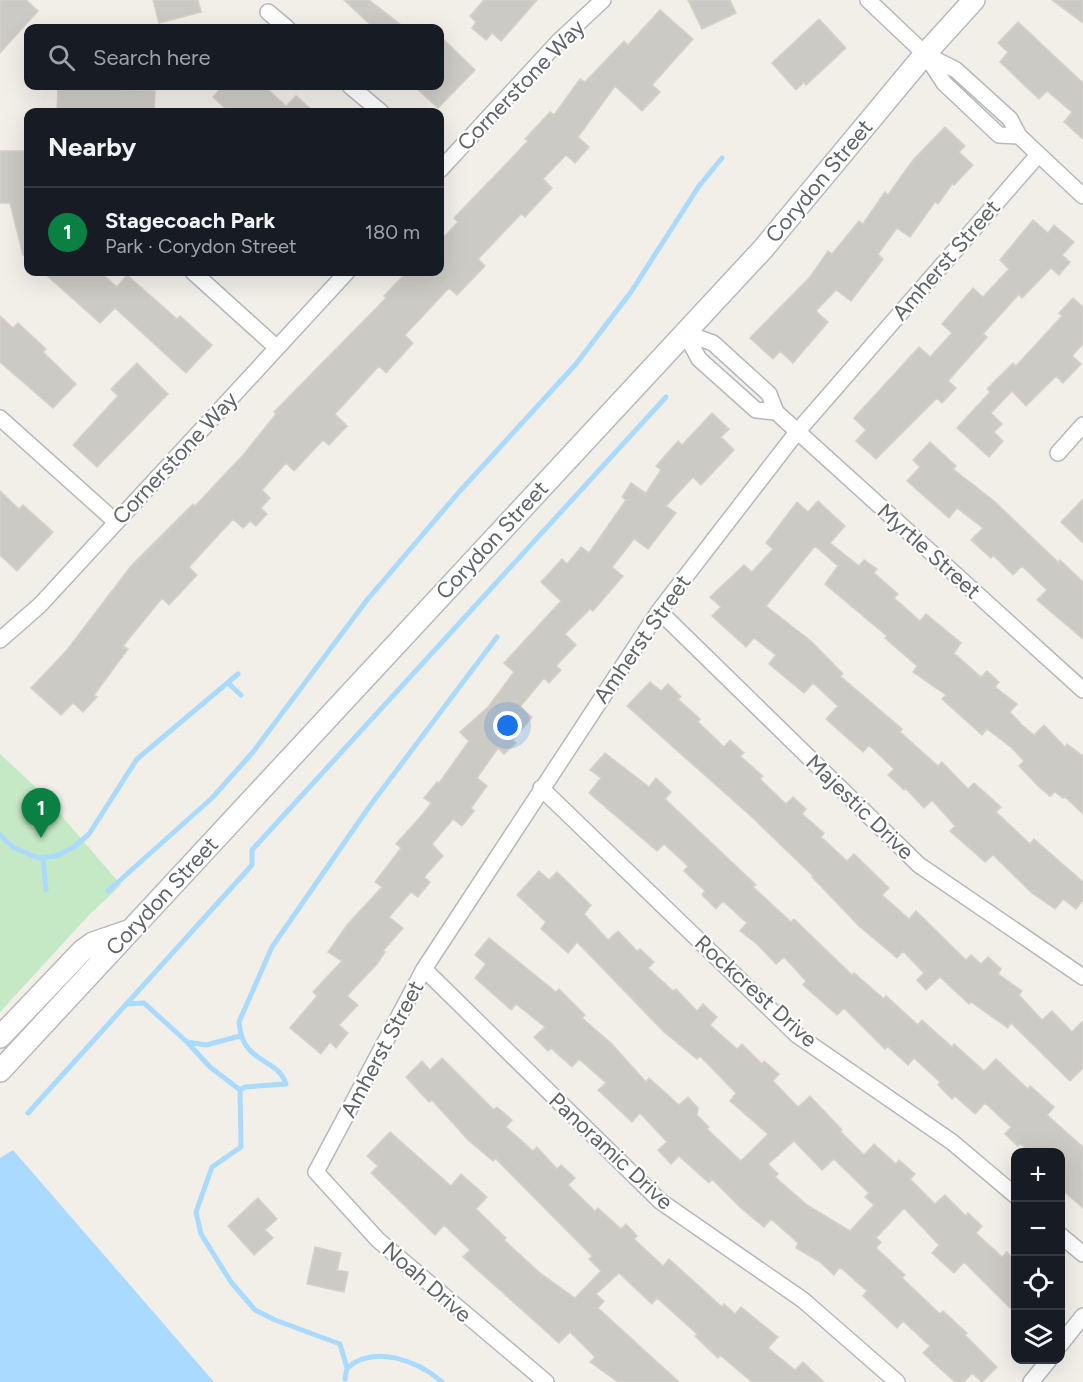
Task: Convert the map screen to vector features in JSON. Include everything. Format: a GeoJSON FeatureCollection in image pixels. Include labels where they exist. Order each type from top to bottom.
{"type":"FeatureCollection","features":[{"type":"Feature","properties":{"kind":"main road","name":"Corydon Street"},"geometry":{"type":"LineString","coordinates":[[0,1071],[762,249],[925,54],[975,0]]}},
{"type":"Feature","properties":{"kind":"main road"},"geometry":{"type":"LineString","coordinates":[[0,1037],[82,951],[93,943],[131,930]]}},
{"type":"Feature","properties":{"kind":"street"},"geometry":{"type":"LineString","coordinates":[[868,0],[925,54],[944,83],[999,135],[1019,136],[1083,196]]}},
{"type":"Feature","properties":{"kind":"street","name":"Cornerstone Way"},"geometry":{"type":"LineString","coordinates":[[444,164],[558,42],[600,1]]}},
{"type":"Feature","properties":{"kind":"street"},"geometry":{"type":"LineString","coordinates":[[268,12],[282,24]]}},
{"type":"Feature","properties":{"kind":"street"},"geometry":{"type":"LineString","coordinates":[[355,90],[376,108]]}},
{"type":"Feature","properties":{"kind":"street","name":"Amherst Street"},"geometry":{"type":"LineString","coordinates":[[316,1172],[424,969],[659,610],[797,432],[1038,155]]}},
{"type":"Feature","properties":{"kind":"street"},"geometry":{"type":"LineString","coordinates":[[197,276],[277,348]]}},
{"type":"Feature","properties":{"kind":"street","name":"Cornerstone Way"},"geometry":{"type":"LineString","coordinates":[[0,640],[40,604],[343,276]]}},
{"type":"Feature","properties":{"kind":"street","name":"Myrtle Street"},"geometry":{"type":"LineString","coordinates":[[685,333],[699,359],[756,410],[776,412],[1083,690]]}},
{"type":"Feature","properties":{"kind":"street"},"geometry":{"type":"LineString","coordinates":[[0,418],[116,522]]}},
{"type":"Feature","properties":{"kind":"street"},"geometry":{"type":"LineString","coordinates":[[1058,453],[1083,425]]}},
{"type":"Feature","properties":{"kind":"street","name":"Majestic Drive"},"geometry":{"type":"LineString","coordinates":[[659,610],[919,865],[1083,977]]}},
{"type":"Feature","properties":{"kind":"street","name":"Rockcrest Drive"},"geometry":{"type":"LineString","coordinates":[[541,788],[797,1035],[952,1142],[1011,1192]]}},
{"type":"Feature","properties":{"kind":"street","name":"Panoramic Drive"},"geometry":{"type":"LineString","coordinates":[[424,969],[660,1201],[803,1300],[897,1382]]}},
{"type":"Feature","properties":{"kind":"street","name":"Noah Drive"},"geometry":{"type":"LineString","coordinates":[[316,1172],[378,1240],[546,1382]]}},
{"type":"Feature","properties":{"kind":"street"},"geometry":{"type":"LineString","coordinates":[[1065,1239],[1083,1254]]}},
{"type":"Feature","properties":{"kind":"street"},"geometry":{"type":"LineString","coordinates":[[1065,1339],[1083,1316]]}},
{"type":"Feature","properties":{"kind":"street"},"geometry":{"type":"LineString","coordinates":[[1031,1382],[1045,1364]]}},
{"type":"Feature","properties":{"kind":"green space"},"geometry":{"type":"Polygon","coordinates":[[[0,754],[41,792],[121,885],[88,916],[0,1012],[0,754]]]}},
{"type":"Feature","properties":{"kind":"water"},"geometry":{"type":"Polygon","coordinates":[[[13,1150],[214,1382],[0,1382],[0,1158],[13,1150]]]}},
{"type":"Feature","properties":{"kind":"building"},"geometry":{"type":"Polygon","coordinates":[[[0,0],[26,0],[38,11],[0,53],[0,0]]]}},
{"type":"Feature","properties":{"kind":"building"},"geometry":{"type":"Polygon","coordinates":[[[153,0],[198,0],[201,12],[159,23],[153,0]]]}},
{"type":"Feature","properties":{"kind":"building"},"geometry":{"type":"Polygon","coordinates":[[[344,0],[369,0],[400,24],[370,24],[344,0]]]}},
{"type":"Feature","properties":{"kind":"building"},"geometry":{"type":"Polygon","coordinates":[[[484,0],[537,0],[501,41],[492,33],[486,40],[472,28],[476,22],[470,16],[484,0]]]}},
{"type":"Feature","properties":{"kind":"building"},"geometry":{"type":"Polygon","coordinates":[[[688,0],[730,0],[736,13],[702,29],[688,0]]]}},
{"type":"Feature","properties":{"kind":"building"},"geometry":{"type":"Polygon","coordinates":[[[1052,0],[1083,0],[1083,23],[1052,0]]]}},
{"type":"Feature","properties":{"kind":"building"},"geometry":{"type":"Polygon","coordinates":[[[660,10],[693,39],[652,85],[660,92],[642,111],[615,86],[578,137],[589,147],[575,163],[566,155],[543,179],[552,188],[525,217],[521,214],[478,259],[485,266],[457,295],[449,288],[405,335],[413,343],[386,373],[379,366],[335,414],[347,426],[329,445],[323,440],[294,471],[286,463],[262,490],[270,498],[261,508],[267,514],[256,526],[250,521],[243,528],[233,519],[189,567],[197,575],[169,605],[162,598],[123,646],[128,649],[94,695],[97,697],[83,712],[73,703],[61,715],[31,688],[67,650],[131,566],[193,504],[195,506],[244,454],[276,414],[274,412],[386,298],[384,296],[403,276],[444,276],[444,237],[458,222],[454,218],[528,141],[525,139],[550,112],[554,115],[580,79],[585,82],[624,41],[628,45],[660,10]]]}},
{"type":"Feature","properties":{"kind":"building"},"geometry":{"type":"Polygon","coordinates":[[[819,19],[846,48],[806,85],[804,82],[796,90],[772,63],[819,19]]]}},
{"type":"Feature","properties":{"kind":"building"},"geometry":{"type":"Polygon","coordinates":[[[1018,22],[1083,83],[1083,139],[1064,122],[1072,112],[1047,91],[1039,99],[1000,62],[1008,52],[998,43],[1018,22]]]}},
{"type":"Feature","properties":{"kind":"building"},"geometry":{"type":"Polygon","coordinates":[[[444,40],[475,70],[438,108],[418,90],[444,90],[444,40]]]}},
{"type":"Feature","properties":{"kind":"building"},"geometry":{"type":"Polygon","coordinates":[[[58,90],[155,91],[154,108],[57,108],[58,90]]]}},
{"type":"Feature","properties":{"kind":"building"},"geometry":{"type":"Polygon","coordinates":[[[219,90],[268,90],[286,106],[296,96],[310,108],[225,108],[213,97],[219,90]]]}},
{"type":"Feature","properties":{"kind":"building"},"geometry":{"type":"Polygon","coordinates":[[[945,127],[965,146],[959,152],[973,165],[954,185],[953,183],[938,204],[935,202],[910,237],[897,228],[878,254],[883,259],[851,301],[836,290],[816,311],[828,322],[793,363],[780,351],[773,359],[750,338],[810,277],[828,251],[832,254],[859,221],[863,224],[885,192],[888,195],[913,160],[945,127]]]}},
{"type":"Feature","properties":{"kind":"building"},"geometry":{"type":"Polygon","coordinates":[[[0,151],[24,151],[24,255],[10,203],[0,203],[0,151]]]}},
{"type":"Feature","properties":{"kind":"building"},"geometry":{"type":"Polygon","coordinates":[[[1033,220],[1048,233],[1054,225],[1074,242],[1062,255],[1070,262],[1059,275],[1051,268],[1022,298],[1019,294],[983,334],[987,337],[948,381],[956,388],[942,403],[937,398],[876,459],[856,441],[866,430],[854,418],[919,347],[930,357],[952,333],[942,324],[973,288],[983,297],[1009,269],[1000,260],[1033,220]]]}},
{"type":"Feature","properties":{"kind":"building"},"geometry":{"type":"Polygon","coordinates":[[[47,276],[105,276],[117,287],[128,276],[177,319],[180,316],[212,345],[186,373],[115,308],[100,323],[47,276]]]}},
{"type":"Feature","properties":{"kind":"building"},"geometry":{"type":"Polygon","coordinates":[[[1073,298],[1083,307],[1083,344],[1072,356],[1081,364],[1063,383],[1056,376],[1026,406],[1012,391],[991,413],[1002,424],[994,432],[1003,441],[989,457],[957,428],[990,392],[987,389],[1013,363],[1016,366],[1062,316],[1059,313],[1073,298]]]}},
{"type":"Feature","properties":{"kind":"building"},"geometry":{"type":"Polygon","coordinates":[[[0,316],[13,328],[18,323],[46,349],[43,352],[76,384],[53,408],[0,362],[0,316]]]}},
{"type":"Feature","properties":{"kind":"building"},"geometry":{"type":"Polygon","coordinates":[[[137,363],[168,394],[97,467],[73,445],[118,396],[111,389],[137,363]]]}},
{"type":"Feature","properties":{"kind":"building"},"geometry":{"type":"Polygon","coordinates":[[[712,413],[729,429],[721,437],[734,450],[701,485],[693,477],[666,506],[676,513],[648,549],[634,539],[612,567],[623,576],[593,611],[590,609],[565,634],[576,645],[556,666],[561,670],[549,683],[544,678],[520,707],[532,717],[513,740],[516,743],[504,754],[498,748],[477,778],[487,786],[471,808],[474,811],[462,826],[453,819],[432,844],[443,856],[424,877],[430,882],[418,897],[411,892],[389,917],[403,928],[383,951],[385,952],[377,964],[347,996],[358,1005],[339,1025],[348,1033],[336,1048],[330,1042],[321,1054],[290,1028],[317,996],[313,992],[342,961],[328,952],[347,925],[382,887],[375,882],[401,848],[396,844],[431,803],[424,798],[437,782],[439,783],[469,741],[460,732],[488,707],[514,672],[504,663],[561,601],[541,582],[562,559],[567,564],[581,547],[589,553],[626,500],[622,497],[631,483],[646,493],[661,470],[656,466],[678,441],[682,445],[712,413]]]}},
{"type":"Feature","properties":{"kind":"building"},"geometry":{"type":"Polygon","coordinates":[[[930,442],[956,466],[953,469],[994,501],[1058,562],[1060,560],[1083,582],[1083,639],[1037,600],[1047,590],[1022,566],[1013,575],[993,555],[991,558],[971,540],[983,528],[957,508],[949,518],[907,481],[920,467],[913,460],[930,442]]]}},
{"type":"Feature","properties":{"kind":"building"},"geometry":{"type":"Polygon","coordinates":[[[0,491],[19,509],[23,505],[53,532],[17,571],[0,555],[0,491]]]}},
{"type":"Feature","properties":{"kind":"building"},"geometry":{"type":"Polygon","coordinates":[[[1083,499],[1083,543],[1061,522],[1083,499]]]}},
{"type":"Feature","properties":{"kind":"building"},"geometry":{"type":"Polygon","coordinates":[[[818,501],[845,526],[830,543],[859,566],[864,560],[877,569],[874,573],[898,594],[894,598],[920,621],[926,614],[961,643],[954,653],[981,677],[987,671],[999,682],[995,687],[1017,704],[1010,712],[1022,725],[1034,735],[1044,725],[1065,747],[1067,744],[1083,756],[1083,814],[1065,797],[1055,792],[1050,796],[1040,788],[1019,766],[1024,761],[1012,748],[987,729],[982,735],[942,699],[946,695],[913,672],[917,666],[885,638],[887,636],[825,584],[838,566],[815,546],[766,606],[812,642],[843,674],[840,676],[902,729],[900,732],[938,766],[942,762],[968,789],[974,783],[1001,807],[996,812],[1030,844],[1034,839],[1083,882],[1083,900],[1076,909],[1063,899],[1055,909],[1032,893],[993,855],[985,862],[950,831],[955,826],[932,800],[924,808],[905,788],[904,790],[888,775],[894,769],[869,745],[863,752],[826,719],[838,706],[813,683],[804,693],[769,664],[776,655],[754,638],[746,647],[712,616],[721,607],[710,597],[744,565],[752,572],[773,549],[766,543],[797,502],[808,512],[818,501]]]}},
{"type":"Feature","properties":{"kind":"building"},"geometry":{"type":"Polygon","coordinates":[[[650,682],[661,691],[668,684],[681,697],[678,699],[700,719],[698,722],[724,747],[730,740],[744,753],[740,756],[763,776],[760,779],[786,804],[793,797],[806,809],[802,814],[824,833],[821,837],[847,861],[854,854],[889,888],[882,895],[909,919],[916,911],[966,960],[971,955],[981,964],[988,957],[1001,969],[998,974],[1022,991],[1019,995],[1042,1020],[1052,1011],[1072,1032],[1083,1021],[1083,1068],[1070,1081],[1011,1023],[1008,1028],[971,1002],[969,1004],[940,977],[926,990],[917,980],[924,973],[903,951],[897,958],[859,926],[813,876],[753,818],[627,706],[650,682]]]}},
{"type":"Feature","properties":{"kind":"building"},"geometry":{"type":"Polygon","coordinates":[[[605,753],[649,787],[656,778],[671,792],[665,799],[756,885],[753,887],[791,922],[794,919],[852,975],[854,973],[884,999],[886,996],[918,1025],[922,1020],[984,1071],[996,1059],[1028,1089],[1030,1086],[1054,1107],[1047,1115],[1083,1147],[1083,1208],[1065,1192],[1065,1148],[1025,1148],[1020,1144],[1018,1146],[1005,1134],[1011,1127],[985,1103],[975,1114],[955,1096],[952,1099],[938,1085],[940,1082],[914,1058],[908,1065],[887,1046],[885,1049],[844,1008],[837,1015],[803,985],[806,981],[784,957],[776,964],[757,944],[740,931],[747,923],[723,901],[716,909],[702,895],[705,891],[684,871],[688,866],[664,844],[657,851],[589,793],[601,778],[590,770],[605,753]]]}},
{"type":"Feature","properties":{"kind":"building"},"geometry":{"type":"Polygon","coordinates":[[[539,871],[549,880],[557,872],[591,905],[584,914],[608,940],[618,931],[637,951],[640,949],[654,962],[648,968],[673,991],[676,989],[697,1011],[703,1004],[717,1017],[710,1025],[737,1049],[742,1044],[762,1064],[764,1061],[779,1074],[773,1081],[798,1107],[810,1096],[864,1155],[874,1144],[896,1164],[899,1160],[915,1174],[910,1179],[935,1204],[945,1195],[966,1216],[968,1213],[982,1226],[976,1233],[1002,1257],[1007,1252],[1011,1256],[1011,1309],[964,1262],[954,1273],[932,1253],[939,1245],[904,1208],[876,1238],[881,1242],[876,1248],[905,1275],[902,1278],[940,1314],[943,1311],[967,1333],[965,1335],[997,1367],[982,1382],[972,1373],[964,1382],[955,1382],[923,1353],[930,1346],[903,1321],[897,1328],[863,1296],[867,1291],[840,1267],[834,1275],[820,1262],[796,1248],[798,1243],[771,1219],[764,1227],[712,1179],[709,1183],[679,1156],[671,1164],[658,1150],[667,1142],[640,1113],[632,1122],[598,1090],[606,1083],[579,1059],[572,1067],[551,1048],[548,1051],[534,1037],[545,1027],[516,1004],[511,1010],[475,978],[486,964],[475,955],[489,938],[556,992],[559,989],[585,1015],[582,1018],[611,1043],[646,1082],[649,1078],[679,1105],[688,1097],[698,1108],[697,1115],[709,1127],[707,1129],[741,1161],[768,1134],[730,1101],[736,1093],[700,1056],[697,1059],[664,1032],[577,942],[568,953],[541,929],[546,922],[517,895],[539,871]],[[794,1141],[768,1164],[778,1174],[775,1177],[807,1205],[850,1231],[874,1205],[865,1197],[869,1193],[834,1159],[822,1170],[794,1141]]]}},
{"type":"Feature","properties":{"kind":"building"},"geometry":{"type":"Polygon","coordinates":[[[442,1058],[494,1110],[497,1107],[512,1120],[506,1127],[533,1151],[537,1147],[557,1169],[561,1165],[575,1178],[568,1185],[595,1211],[598,1208],[621,1229],[626,1224],[637,1236],[634,1239],[663,1266],[669,1259],[722,1307],[724,1304],[735,1314],[741,1307],[778,1337],[768,1348],[795,1370],[803,1362],[824,1382],[752,1382],[720,1355],[718,1358],[695,1336],[697,1334],[657,1298],[652,1304],[619,1273],[596,1294],[604,1301],[598,1308],[679,1382],[618,1382],[590,1362],[595,1357],[570,1332],[559,1343],[463,1257],[470,1250],[444,1225],[435,1235],[371,1173],[378,1166],[367,1156],[390,1132],[451,1186],[461,1174],[487,1197],[476,1209],[506,1238],[504,1240],[540,1273],[575,1298],[601,1271],[589,1259],[592,1256],[495,1158],[493,1161],[468,1140],[432,1100],[429,1102],[406,1077],[422,1061],[430,1070],[442,1058]]]}},
{"type":"Feature","properties":{"kind":"building"},"geometry":{"type":"Polygon","coordinates":[[[258,1198],[277,1219],[265,1230],[273,1238],[254,1255],[228,1226],[258,1198]]]}},
{"type":"Feature","properties":{"kind":"building"},"geometry":{"type":"Polygon","coordinates":[[[315,1247],[341,1253],[337,1270],[348,1272],[344,1292],[307,1284],[315,1247]]]}},
{"type":"Feature","properties":{"kind":"waterway"},"geometry":{"type":"LineString","coordinates":[[108,891],[212,798],[253,752],[367,600],[459,492],[576,364],[631,292],[699,186],[722,158]]}},
{"type":"Feature","properties":{"kind":"waterway"},"geometry":{"type":"LineString","coordinates":[[28,1113],[252,865],[252,850],[666,397]]}},
{"type":"Feature","properties":{"kind":"waterway"},"geometry":{"type":"LineString","coordinates":[[442,1382],[409,1362],[383,1356],[370,1357],[347,1368],[340,1344],[275,1320],[255,1310],[231,1282],[201,1234],[196,1212],[212,1167],[241,1147],[240,1090],[245,1087],[286,1084],[282,1075],[246,1046],[239,1022],[272,947],[369,807],[497,637]]}},
{"type":"Feature","properties":{"kind":"waterway"},"geometry":{"type":"LineString","coordinates":[[0,835],[13,847],[38,858],[56,856],[74,847],[89,834],[137,759],[238,674]]}},
{"type":"Feature","properties":{"kind":"waterway"},"geometry":{"type":"LineString","coordinates":[[228,683],[241,695]]}},
{"type":"Feature","properties":{"kind":"waterway"},"geometry":{"type":"LineString","coordinates":[[43,858],[46,890]]}},
{"type":"Feature","properties":{"kind":"waterway"},"geometry":{"type":"LineString","coordinates":[[126,1004],[144,1003],[187,1042],[206,1045],[240,1036]]}},
{"type":"Feature","properties":{"kind":"waterway"},"geometry":{"type":"LineString","coordinates":[[187,1042],[210,1067],[240,1090]]}},
{"type":"Feature","properties":{"kind":"waterway"},"geometry":{"type":"LineString","coordinates":[[345,1379],[347,1368]]}},
{"type":"Feature","properties":{"kind":"place","name":"Stagecoach Park"},"geometry":{"type":"Point","coordinates":[41,838]}}]}
